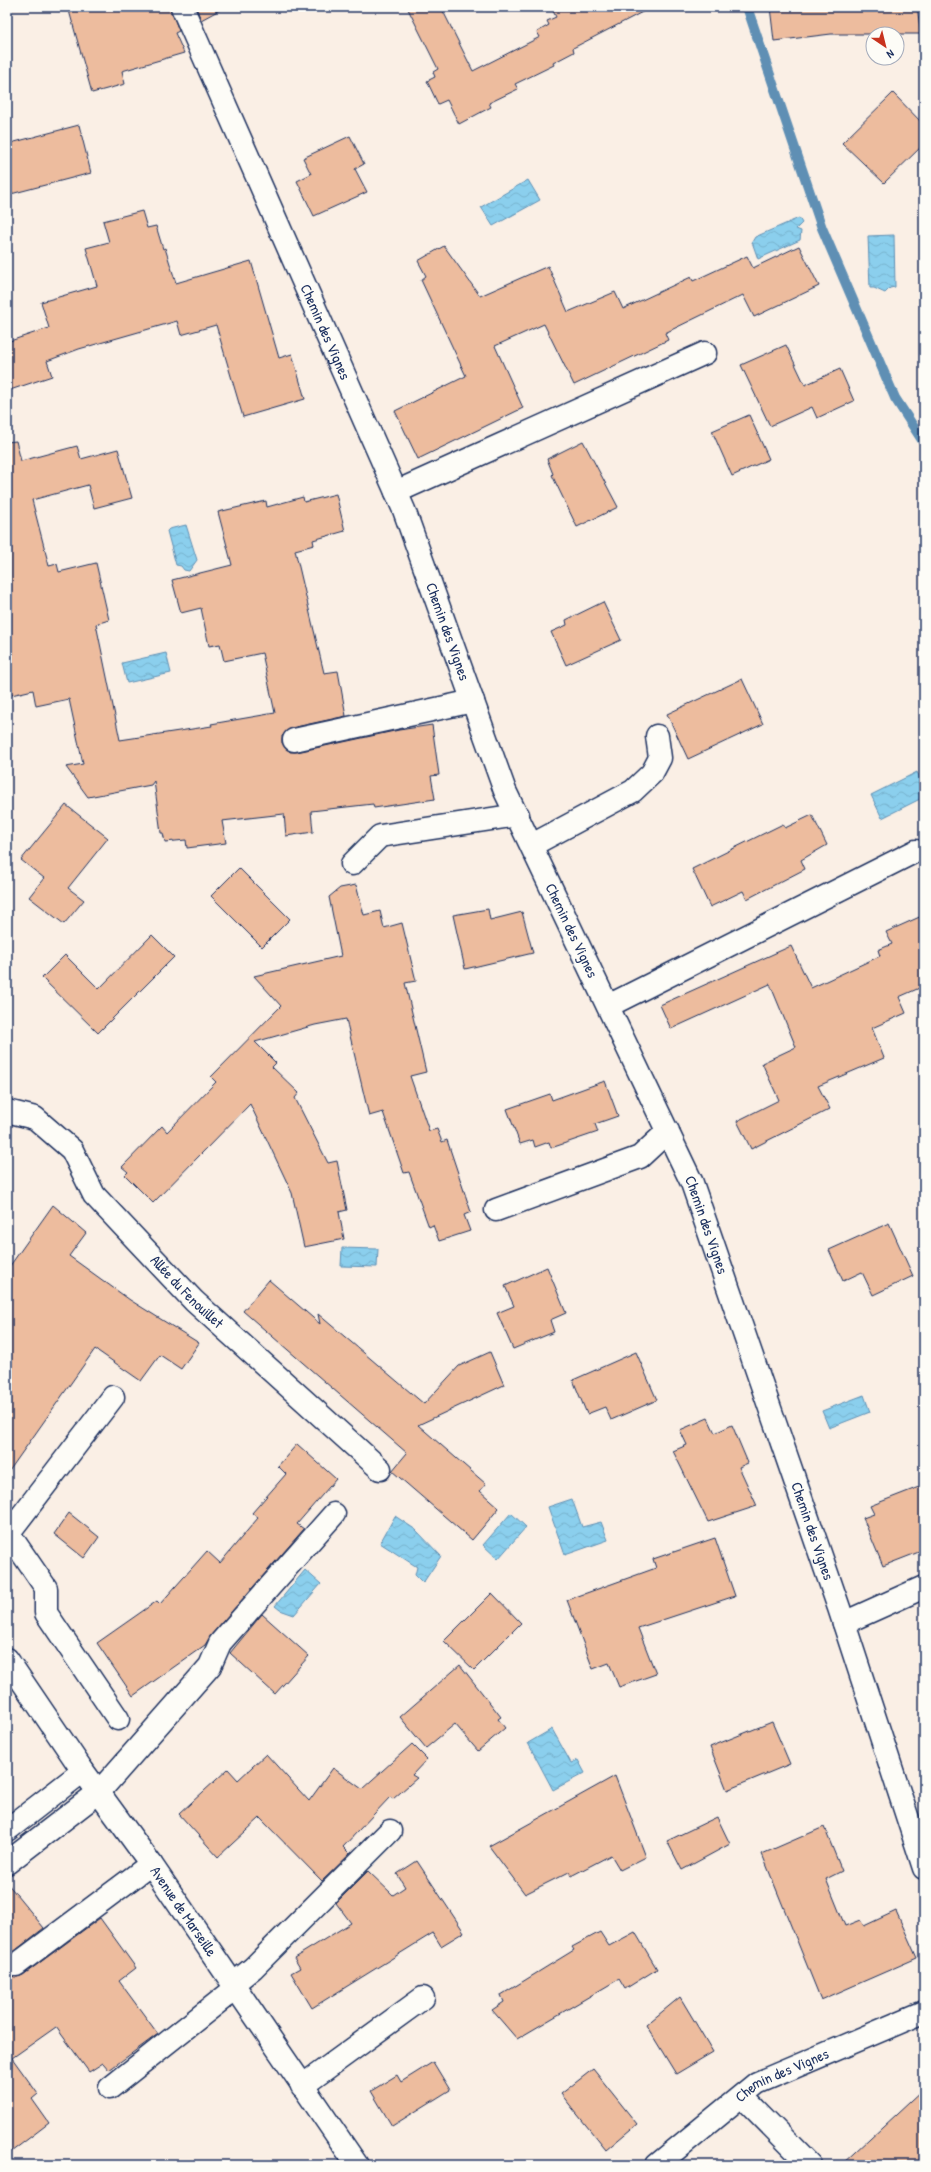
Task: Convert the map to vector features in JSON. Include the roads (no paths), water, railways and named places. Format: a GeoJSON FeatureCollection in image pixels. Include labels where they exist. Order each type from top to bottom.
{"type":"FeatureCollection","features":[{"type":"Feature","properties":{"kind":"street","name":"Chemin des Vignes"},"geometry":{"type":"LineString","coordinates":[[182,7],[396,492],[505,791],[518,815],[692,1183],[844,1623],[924,1868]]}},
{"type":"Feature","properties":{"kind":"street"},"geometry":{"type":"LineString","coordinates":[[396,492],[705,353]]}},
{"type":"Feature","properties":{"kind":"street"},"geometry":{"type":"LineString","coordinates":[[294,740],[473,701]]}},
{"type":"Feature","properties":{"kind":"street"},"geometry":{"type":"LineString","coordinates":[[532,845],[633,791],[652,773],[660,758],[658,736]]}},
{"type":"Feature","properties":{"kind":"street"},"geometry":{"type":"LineString","coordinates":[[352,864],[380,836],[518,815]]}},
{"type":"Feature","properties":{"kind":"street"},"geometry":{"type":"LineString","coordinates":[[608,1006],[916,851]]}},
{"type":"Feature","properties":{"kind":"street","name":"Allée du Fenouillet"},"geometry":{"type":"LineString","coordinates":[[7,1111],[35,1118],[72,1150],[94,1195],[194,1302],[380,1468]]}},
{"type":"Feature","properties":{"kind":"street"},"geometry":{"type":"LineString","coordinates":[[496,1210],[640,1158],[668,1131]]}},
{"type":"Feature","properties":{"kind":"street"},"geometry":{"type":"LineString","coordinates":[[113,1397],[8,1534],[46,1588],[46,1613],[118,1719]]}},
{"type":"Feature","properties":{"kind":"street"},"geometry":{"type":"LineString","coordinates":[[7,1863],[99,1792],[210,1666],[220,1643],[334,1514]]}},
{"type":"Feature","properties":{"kind":"street"},"geometry":{"type":"LineString","coordinates":[[844,1623],[924,1587]]}},
{"type":"Feature","properties":{"kind":"street","name":"Avenue de Marseille"},"geometry":{"type":"LineString","coordinates":[[7,1659],[83,1771],[151,1864],[357,2165]]}},
{"type":"Feature","properties":{"kind":"street"},"geometry":{"type":"LineString","coordinates":[[7,1830],[83,1771]]}},
{"type":"Feature","properties":{"kind":"street"},"geometry":{"type":"LineString","coordinates":[[110,2088],[235,1986],[390,1831]]}},
{"type":"Feature","properties":{"kind":"street"},"geometry":{"type":"LineString","coordinates":[[16,1965],[151,1864]]}},
{"type":"Feature","properties":{"kind":"street"},"geometry":{"type":"LineString","coordinates":[[302,2086],[423,1998]]}},
{"type":"Feature","properties":{"kind":"street","name":"Chemin des Vignes"},"geometry":{"type":"LineString","coordinates":[[657,2165],[757,2083],[924,2012]]}},
{"type":"Feature","properties":{"kind":"street"},"geometry":{"type":"LineString","coordinates":[[742,2096],[810,2165]]}},
{"type":"Feature","properties":{"kind":"water"},"geometry":{"type":"Polygon","coordinates":[[[528,180],[540,200],[493,226],[481,207],[528,180]]]}},
{"type":"Feature","properties":{"kind":"water"},"geometry":{"type":"Polygon","coordinates":[[[799,218],[802,223],[796,229],[801,231],[800,240],[758,259],[752,242],[755,237],[799,218]]]}},
{"type":"Feature","properties":{"kind":"water"},"geometry":{"type":"Polygon","coordinates":[[[894,235],[895,287],[890,288],[885,293],[874,288],[870,288],[868,236],[894,235]]]}},
{"type":"Feature","properties":{"kind":"water"},"geometry":{"type":"Polygon","coordinates":[[[186,525],[197,560],[189,571],[176,565],[167,531],[169,529],[186,525]]]}},
{"type":"Feature","properties":{"kind":"water"},"geometry":{"type":"Polygon","coordinates":[[[166,653],[171,673],[127,683],[122,663],[166,653]]]}},
{"type":"Feature","properties":{"kind":"water"},"geometry":{"type":"Polygon","coordinates":[[[917,772],[924,786],[924,797],[882,818],[871,795],[917,772]]]}},
{"type":"Feature","properties":{"kind":"water"},"geometry":{"type":"Polygon","coordinates":[[[342,1248],[378,1249],[377,1267],[341,1266],[342,1248]]]}},
{"type":"Feature","properties":{"kind":"water"},"geometry":{"type":"Polygon","coordinates":[[[864,1395],[870,1412],[829,1428],[822,1411],[864,1395]]]}},
{"type":"Feature","properties":{"kind":"water"},"geometry":{"type":"Polygon","coordinates":[[[572,1499],[582,1527],[601,1522],[608,1540],[565,1555],[548,1507],[572,1499]]]}},
{"type":"Feature","properties":{"kind":"water"},"geometry":{"type":"Polygon","coordinates":[[[511,1513],[526,1527],[498,1559],[483,1545],[511,1513]]]}},
{"type":"Feature","properties":{"kind":"water"},"geometry":{"type":"Polygon","coordinates":[[[395,1516],[416,1530],[441,1556],[423,1583],[415,1575],[417,1567],[380,1543],[395,1516]]]}},
{"type":"Feature","properties":{"kind":"water"},"geometry":{"type":"Polygon","coordinates":[[[305,1570],[321,1584],[294,1615],[280,1610],[275,1606],[305,1570]]]}},
{"type":"Feature","properties":{"kind":"water"},"geometry":{"type":"Polygon","coordinates":[[[552,1729],[571,1763],[578,1760],[585,1773],[553,1790],[528,1743],[552,1729]]]}},
{"type":"Feature","properties":{"kind":"waterway"},"geometry":{"type":"LineString","coordinates":[[747,7],[822,228],[895,398],[924,443]]}}]}
